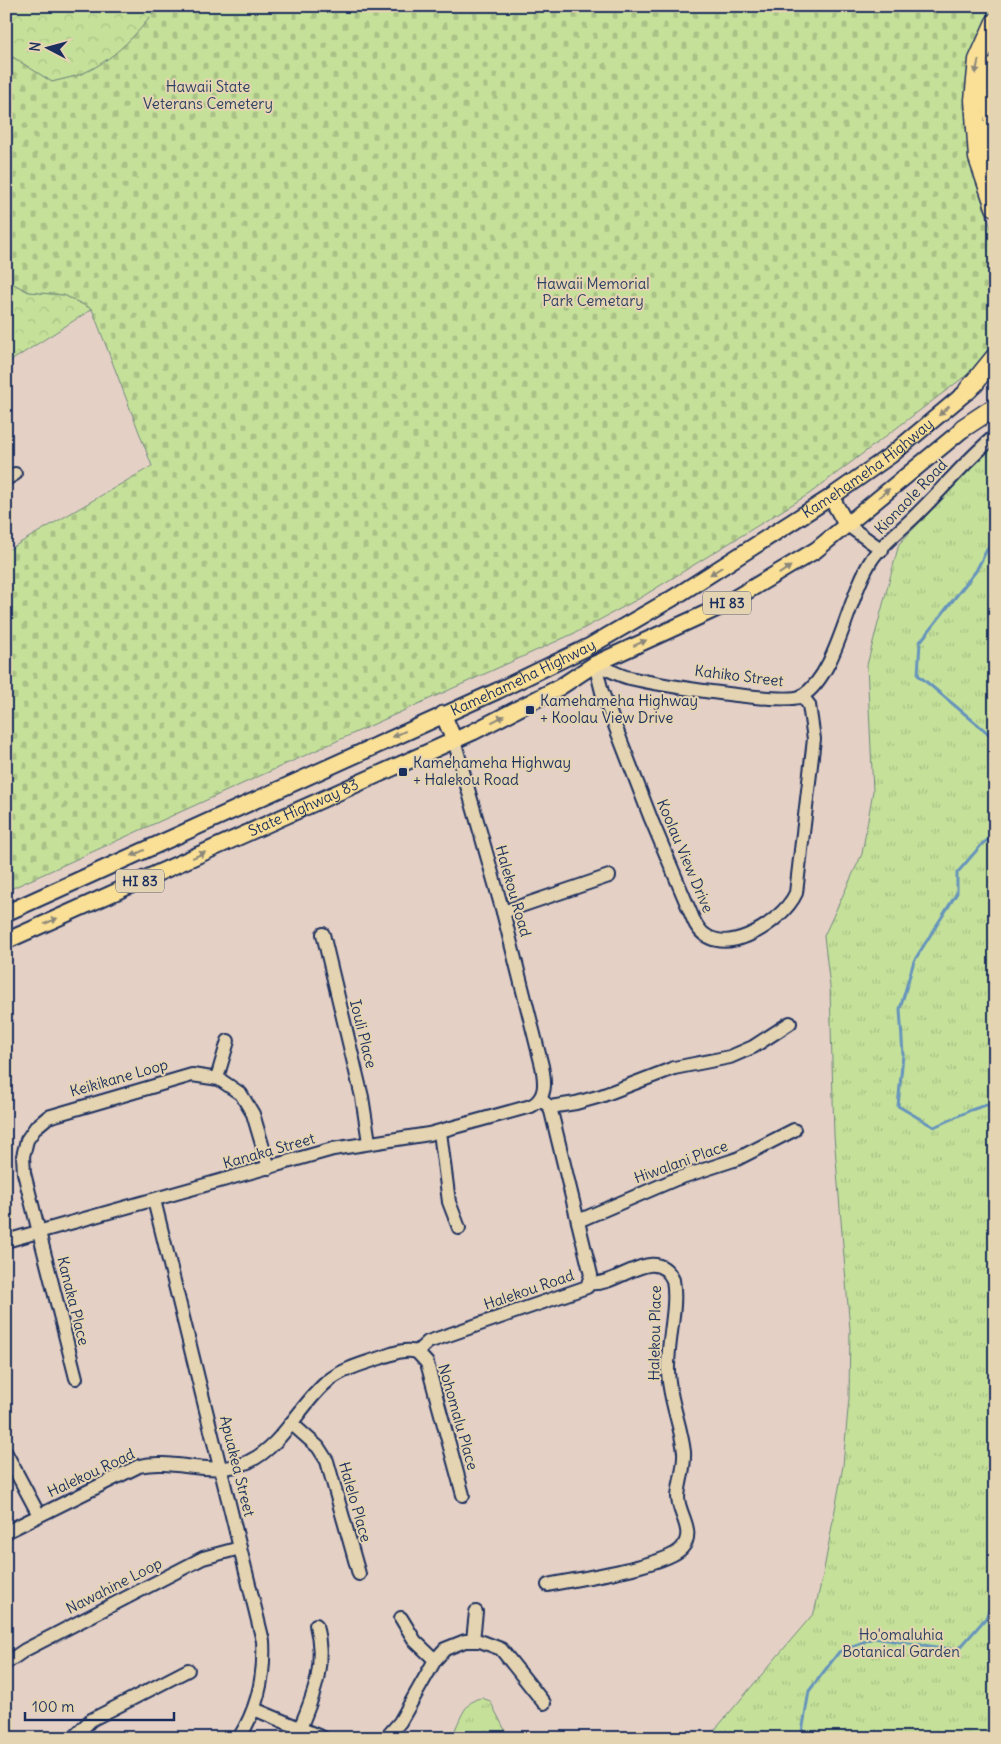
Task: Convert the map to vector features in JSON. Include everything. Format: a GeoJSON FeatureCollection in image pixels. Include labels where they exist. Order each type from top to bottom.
{"type":"FeatureCollection","features":[{"type":"Feature","properties":{"kind":"highway"},"geometry":{"type":"LineString","coordinates":[[986,127],[974,100],[976,73],[982,47],[995,22]]}},
{"type":"Feature","properties":{"kind":"highway"},"geometry":{"type":"LineString","coordinates":[[995,66],[984,131],[995,158]]}},
{"type":"Feature","properties":{"kind":"highway"},"geometry":{"type":"LineString","coordinates":[[986,127],[975,134],[978,158],[995,207]]}},
{"type":"Feature","properties":{"kind":"highway"},"geometry":{"type":"LineString","coordinates":[[968,390],[995,357]]}},
{"type":"Feature","properties":{"kind":"highway"},"geometry":{"type":"LineString","coordinates":[[963,428],[995,407]]}},
{"type":"Feature","properties":{"kind":"main road","name":"Kamehameha Highway"},"geometry":{"type":"LineString","coordinates":[[6,913],[590,646],[681,593],[831,497],[891,455],[995,369]]}},
{"type":"Feature","properties":{"kind":"main road","name":"Kamehameha Highway"},"geometry":{"type":"LineString","coordinates":[[596,664],[722,606],[772,578],[816,550],[995,403]]}},
{"type":"Feature","properties":{"kind":"main road"},"geometry":{"type":"LineString","coordinates":[[831,497],[846,524]]}},
{"type":"Feature","properties":{"kind":"main road"},"geometry":{"type":"LineString","coordinates":[[590,646],[596,664]]}},
{"type":"Feature","properties":{"kind":"main road","name":"State Highway 83"},"geometry":{"type":"LineString","coordinates":[[6,941],[473,732],[560,687],[596,664]]}},
{"type":"Feature","properties":{"kind":"main road"},"geometry":{"type":"LineString","coordinates":[[443,714],[454,740]]}},
{"type":"Feature","properties":{"kind":"main road"},"geometry":{"type":"LineString","coordinates":[[262,797],[273,822]]}},
{"type":"Feature","properties":{"kind":"street","name":"Kionaole Road"},"geometry":{"type":"LineString","coordinates":[[846,524],[882,550],[953,478],[977,450],[995,436]]}},
{"type":"Feature","properties":{"kind":"street","name":"Kahiko Street"},"geometry":{"type":"LineString","coordinates":[[596,664],[629,678],[767,698],[795,699],[814,687],[826,668],[864,573],[874,556],[882,550]]}},
{"type":"Feature","properties":{"kind":"street","name":"Koolau View Drive"},"geometry":{"type":"LineString","coordinates":[[596,664],[602,692],[651,819],[694,921],[705,935],[722,941],[733,940],[776,919],[788,908],[796,893],[814,739],[809,705],[802,696]]}},
{"type":"Feature","properties":{"kind":"street","name":"Halekou Road"},"geometry":{"type":"LineString","coordinates":[[6,1532],[139,1466],[154,1464],[221,1469],[239,1465],[258,1456],[275,1442],[320,1389],[335,1376],[349,1368],[404,1350],[417,1352],[428,1342],[581,1291],[589,1283],[591,1274],[545,1103],[542,1066],[503,912],[454,740]]}},
{"type":"Feature","properties":{"kind":"street"},"geometry":{"type":"LineString","coordinates":[[503,912],[609,876]]}},
{"type":"Feature","properties":{"kind":"street","name":"Iouli Place"},"geometry":{"type":"LineString","coordinates":[[322,934],[362,1097],[369,1142]]}},
{"type":"Feature","properties":{"kind":"street","name":"Kanaka Street"},"geometry":{"type":"LineString","coordinates":[[6,1241],[339,1148],[440,1132],[545,1103],[576,1103],[601,1096],[674,1068],[730,1057],[753,1047],[790,1022]]}},
{"type":"Feature","properties":{"kind":"street"},"geometry":{"type":"LineString","coordinates":[[217,1078],[228,1041]]}},
{"type":"Feature","properties":{"kind":"street","name":"Keikikane Loop"},"geometry":{"type":"LineString","coordinates":[[39,1232],[24,1173],[23,1156],[27,1140],[41,1121],[54,1113],[183,1077],[201,1075],[217,1078],[235,1088],[250,1107],[269,1168]]}},
{"type":"Feature","properties":{"kind":"street","name":"Hiwalani Place"},"geometry":{"type":"LineString","coordinates":[[578,1221],[676,1179],[737,1159],[794,1130]]}},
{"type":"Feature","properties":{"kind":"street"},"geometry":{"type":"LineString","coordinates":[[440,1132],[448,1195],[459,1228]]}},
{"type":"Feature","properties":{"kind":"street","name":"Apuakea Street"},"geometry":{"type":"LineString","coordinates":[[154,1200],[262,1641],[263,1670],[254,1709],[239,1738]]}},
{"type":"Feature","properties":{"kind":"street","name":"Kanaka Place"},"geometry":{"type":"LineString","coordinates":[[39,1232],[76,1378]]}},
{"type":"Feature","properties":{"kind":"street","name":"Halekou Place"},"geometry":{"type":"LineString","coordinates":[[548,1585],[661,1560],[679,1551],[687,1538],[687,1528],[678,1499],[684,1468],[684,1451],[671,1395],[668,1372],[673,1280],[666,1270],[652,1264],[642,1265],[607,1283],[589,1283]]}},
{"type":"Feature","properties":{"kind":"street","name":"Nohomalu Place"},"geometry":{"type":"LineString","coordinates":[[417,1352],[427,1363],[463,1495]]}},
{"type":"Feature","properties":{"kind":"street","name":"Halelo Place"},"geometry":{"type":"LineString","coordinates":[[291,1423],[318,1446],[327,1461],[359,1574]]}},
{"type":"Feature","properties":{"kind":"street"},"geometry":{"type":"LineString","coordinates":[[6,1453],[39,1515]]}},
{"type":"Feature","properties":{"kind":"street","name":"Nawahine Loop"},"geometry":{"type":"LineString","coordinates":[[6,1663],[26,1650],[203,1558],[240,1548]]}},
{"type":"Feature","properties":{"kind":"street"},"geometry":{"type":"LineString","coordinates":[[473,1640],[476,1612]]}},
{"type":"Feature","properties":{"kind":"street"},"geometry":{"type":"LineString","coordinates":[[401,1618],[415,1641],[435,1660]]}},
{"type":"Feature","properties":{"kind":"street"},"geometry":{"type":"LineString","coordinates":[[300,1728],[312,1701],[320,1675],[321,1650],[316,1626]]}},
{"type":"Feature","properties":{"kind":"street"},"geometry":{"type":"LineString","coordinates":[[386,1738],[400,1722],[435,1660],[451,1646],[473,1640],[494,1645],[506,1654],[544,1703]]}},
{"type":"Feature","properties":{"kind":"street"},"geometry":{"type":"LineString","coordinates":[[73,1738],[91,1720],[188,1670]]}},
{"type":"Feature","properties":{"kind":"street"},"geometry":{"type":"LineString","coordinates":[[254,1709],[323,1738]]}},
{"type":"Feature","properties":{"kind":"green space"},"geometry":{"type":"Polygon","coordinates":[[[6,6],[159,6],[144,25],[117,52],[82,74],[52,82],[11,56],[6,50],[6,6]]]}},
{"type":"Feature","properties":{"kind":"green space","name":"Hawaii Memorial Park Cemetary"},"geometry":{"type":"Polygon","coordinates":[[[159,6],[994,6],[981,34],[967,119],[972,170],[995,240],[995,345],[972,371],[809,494],[640,598],[577,632],[6,891],[6,551],[152,466],[92,309],[64,295],[29,292],[6,280],[6,50],[11,56],[52,82],[74,77],[97,66],[117,52],[144,25],[159,6]]]}},
{"type":"Feature","properties":{"kind":"green space"},"geometry":{"type":"Polygon","coordinates":[[[6,280],[29,292],[64,295],[92,309],[6,364],[6,280]]]}},
{"type":"Feature","properties":{"kind":"green space","name":"Ho'omaluhia Botanical Garden"},"geometry":{"type":"Polygon","coordinates":[[[995,444],[995,1738],[708,1738],[814,1613],[843,1466],[849,1398],[850,1330],[834,1135],[830,987],[824,936],[862,854],[873,791],[867,665],[899,544],[995,444]]]}},
{"type":"Feature","properties":{"kind":"green space"},"geometry":{"type":"Polygon","coordinates":[[[482,1698],[490,1701],[509,1738],[451,1738],[466,1707],[476,1699],[482,1698]]]}},
{"type":"Feature","properties":{"kind":"waterway"},"geometry":{"type":"LineString","coordinates":[[995,534],[976,571],[920,642],[918,675],[995,739]]}},
{"type":"Feature","properties":{"kind":"waterway"},"geometry":{"type":"LineString","coordinates":[[995,836],[983,843],[957,873],[957,893],[914,961],[900,1009],[903,1055],[898,1106],[934,1127],[971,1110],[995,1102]]}},
{"type":"Feature","properties":{"kind":"waterway"},"geometry":{"type":"LineString","coordinates":[[801,1738],[809,1691],[839,1652],[873,1638],[958,1650],[986,1618],[995,1594]]}},
{"type":"Feature","properties":{"kind":"place","name":"Kamehameha Highway + Koolau View Drive"},"geometry":{"type":"Point","coordinates":[530,710]}},
{"type":"Feature","properties":{"kind":"place","name":"Kamehameha Highway + Halekou Road"},"geometry":{"type":"Point","coordinates":[403,772]}},
{"type":"Feature","properties":{"kind":"park label","name":"Hawaii State Veterans Cemetery"},"geometry":{"type":"Point","coordinates":[208,96]}}]}
